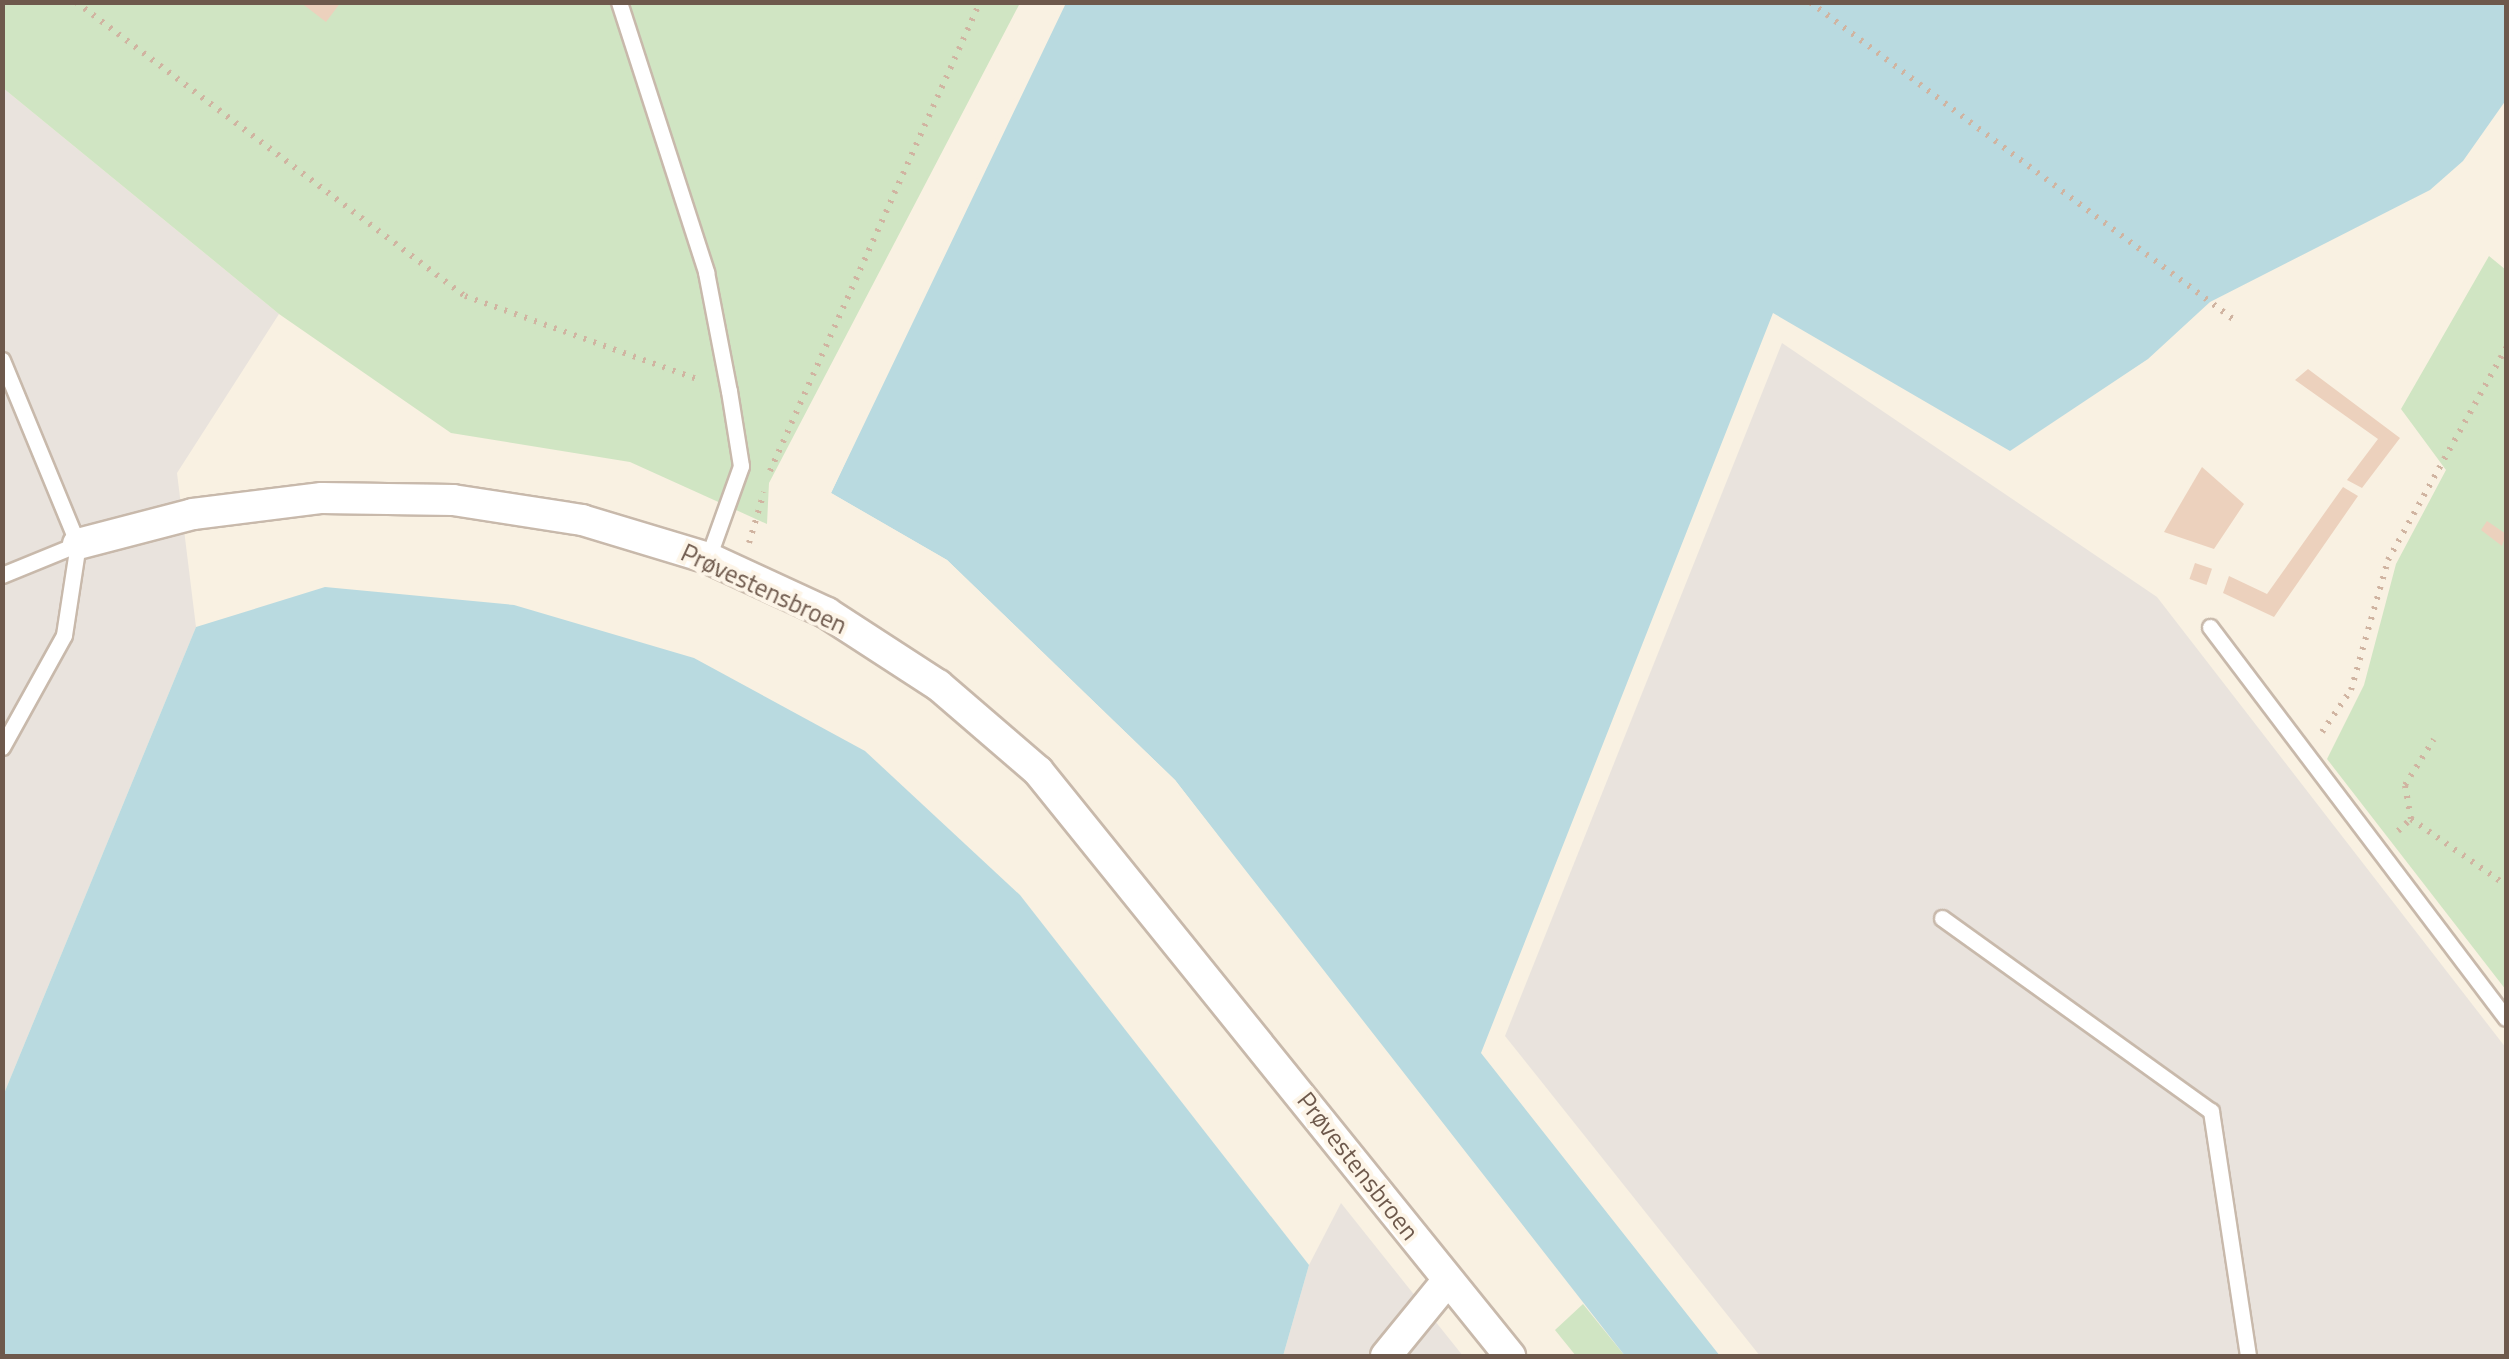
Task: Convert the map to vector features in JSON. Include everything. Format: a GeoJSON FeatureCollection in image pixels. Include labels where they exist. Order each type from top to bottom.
{"type":"FeatureCollection","features":[{"type":"Feature","properties":{"kind":"street","name":"Prøvestensbroen"},"geometry":{"type":"LineString","coordinates":[[78,544],[192,514],[322,498],[453,500],[582,520],[708,558],[827,613],[938,685],[1038,771],[1510,1356]]}},
{"type":"Feature","properties":{"kind":"street"},"geometry":{"type":"LineString","coordinates":[[1386,1356],[1448,1280]]}},
{"type":"Feature","properties":{"kind":"lane"},"geometry":{"type":"LineString","coordinates":[[619,2],[706,272],[729,391],[741,466],[708,558]]}},
{"type":"Feature","properties":{"kind":"lane"},"geometry":{"type":"LineString","coordinates":[[2,360],[78,544],[64,635],[2,746]]}},
{"type":"Feature","properties":{"kind":"lane"},"geometry":{"type":"LineString","coordinates":[[2,575],[78,544]]}},
{"type":"Feature","properties":{"kind":"lane"},"geometry":{"type":"LineString","coordinates":[[2210,627],[2506,1018]]}},
{"type":"Feature","properties":{"kind":"lane"},"geometry":{"type":"LineString","coordinates":[[1942,918],[2211,1110],[2248,1356]]}},
{"type":"Feature","properties":{"kind":"path"},"geometry":{"type":"LineString","coordinates":[[76,2],[465,296],[729,391]]}},
{"type":"Feature","properties":{"kind":"path"},"geometry":{"type":"LineString","coordinates":[[739,572],[782,427],[980,2]]}},
{"type":"Feature","properties":{"kind":"path"},"geometry":{"type":"LineString","coordinates":[[1810,2],[2237,322]]}},
{"type":"Feature","properties":{"kind":"path"},"geometry":{"type":"LineString","coordinates":[[2307,752],[2351,690],[2388,560],[2506,348]]}},
{"type":"Feature","properties":{"kind":"path"},"geometry":{"type":"LineString","coordinates":[[2434,739],[2405,785],[2410,819],[2506,885]]}},
{"type":"Feature","properties":{"kind":"path"},"geometry":{"type":"LineString","coordinates":[[2377,852],[2410,819]]}},
{"type":"Feature","properties":{"kind":"shaded area"},"geometry":{"type":"Polygon","coordinates":[[[3,88],[279,314],[177,473],[196,627],[3,1096],[3,88]]]}},
{"type":"Feature","properties":{"kind":"shaded area"},"geometry":{"type":"Polygon","coordinates":[[[1782,343],[2157,597],[2506,1048],[2506,1356],[1760,1356],[1505,1036],[1782,343]]]}},
{"type":"Feature","properties":{"kind":"shaded area"},"geometry":{"type":"Polygon","coordinates":[[[1341,1203],[1463,1356],[1283,1356],[1309,1265],[1341,1203]]]}},
{"type":"Feature","properties":{"kind":"green space"},"geometry":{"type":"Polygon","coordinates":[[[2,3],[1020,3],[769,483],[767,524],[630,462],[451,433],[279,314],[3,88],[2,3]]]}},
{"type":"Feature","properties":{"kind":"green space"},"geometry":{"type":"Polygon","coordinates":[[[2489,256],[2506,270],[2506,990],[2327,759],[2364,685],[2396,564],[2446,470],[2401,409],[2489,256]]]}},
{"type":"Feature","properties":{"kind":"green space"},"geometry":{"type":"Polygon","coordinates":[[[1583,1304],[1625,1356],[1576,1356],[1555,1330],[1583,1304]]]}},
{"type":"Feature","properties":{"kind":"water"},"geometry":{"type":"Polygon","coordinates":[[[1066,3],[2506,3],[2506,100],[2463,161],[2430,190],[2210,302],[2148,359],[2010,451],[1773,313],[1481,1053],[1720,1356],[1625,1356],[1175,780],[947,560],[831,493],[1066,3]]]}},
{"type":"Feature","properties":{"kind":"water"},"geometry":{"type":"Polygon","coordinates":[[[325,587],[514,605],[694,658],[865,751],[1020,895],[1309,1265],[1283,1356],[3,1356],[3,1096],[196,627],[325,587]]]}},
{"type":"Feature","properties":{"kind":"pier"},"geometry":{"type":"Polygon","coordinates":[[[1060,2],[831,493],[947,560],[1175,780],[1579,1307],[1171,783],[944,564],[826,495],[1060,2]]]}},
{"type":"Feature","properties":{"kind":"building"},"geometry":{"type":"Polygon","coordinates":[[[300,2],[341,2],[326,22],[300,2]]]}},
{"type":"Feature","properties":{"kind":"building"},"geometry":{"type":"Polygon","coordinates":[[[2308,369],[2400,438],[2362,488],[2347,480],[2378,439],[2295,380],[2308,369]]]}},
{"type":"Feature","properties":{"kind":"building"},"geometry":{"type":"Polygon","coordinates":[[[2202,467],[2244,504],[2214,549],[2164,532],[2202,467]]]}},
{"type":"Feature","properties":{"kind":"building"},"geometry":{"type":"Polygon","coordinates":[[[2343,487],[2358,496],[2274,617],[2223,593],[2229,576],[2267,594],[2343,487]]]}},
{"type":"Feature","properties":{"kind":"building"},"geometry":{"type":"Polygon","coordinates":[[[2487,521],[2506,534],[2502,546],[2481,530],[2487,521]]]}},
{"type":"Feature","properties":{"kind":"building"},"geometry":{"type":"Polygon","coordinates":[[[2195,563],[2212,569],[2206,585],[2189,579],[2195,563]]]}}]}
